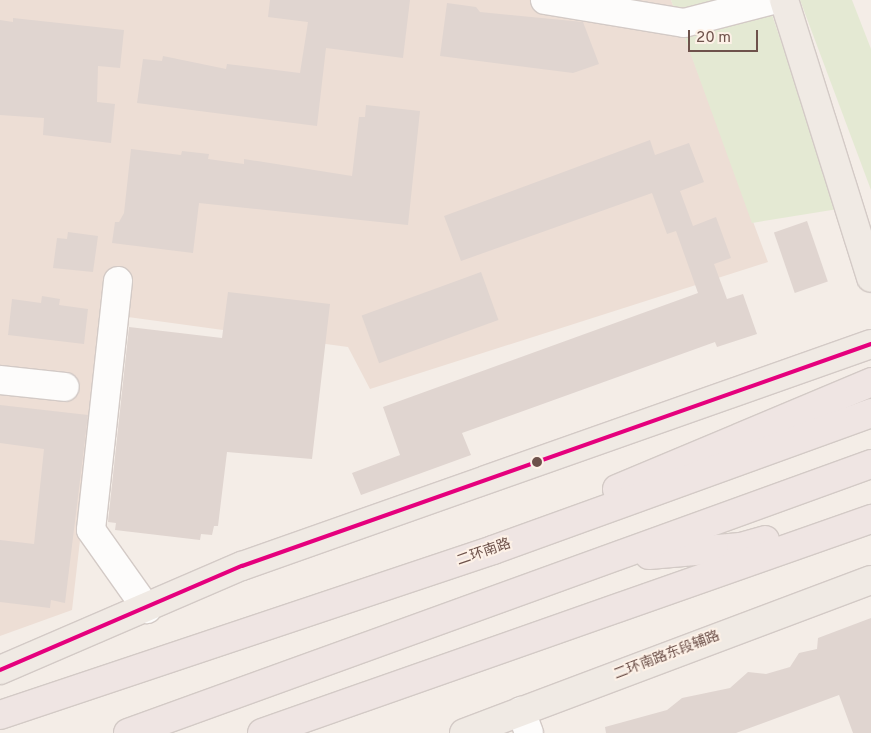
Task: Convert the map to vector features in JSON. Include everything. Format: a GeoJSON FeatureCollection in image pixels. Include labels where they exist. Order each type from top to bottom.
{"type":"FeatureCollection","features":[{"type":"Feature","properties":{"kind":"highway"},"geometry":{"type":"LineString","coordinates":[[493,550],[664,466],[871,382]]}},
{"type":"Feature","properties":{"kind":"highway","name":"二环南路"},"geometry":{"type":"LineString","coordinates":[[0,715],[493,550],[871,414]]}},
{"type":"Feature","properties":{"kind":"highway"},"geometry":{"type":"LineString","coordinates":[[128,733],[871,464]]}},
{"type":"Feature","properties":{"kind":"highway"},"geometry":{"type":"LineString","coordinates":[[613,558],[741,547],[871,507]]}},
{"type":"Feature","properties":{"kind":"highway"},"geometry":{"type":"LineString","coordinates":[[262,733],[871,520]]}},
{"type":"Feature","properties":{"kind":"main road"},"geometry":{"type":"LineString","coordinates":[[784,0],[871,278]]}},
{"type":"Feature","properties":{"kind":"main road"},"geometry":{"type":"LineString","coordinates":[[0,670],[147,609],[242,566],[871,344]]}},
{"type":"Feature","properties":{"kind":"main road","name":"二环南路东段辅路"},"geometry":{"type":"LineString","coordinates":[[464,733],[525,722],[871,580]]}},
{"type":"Feature","properties":{"kind":"street"},"geometry":{"type":"LineString","coordinates":[[545,0],[684,23],[772,0]]}},
{"type":"Feature","properties":{"kind":"street"},"geometry":{"type":"LineString","coordinates":[[118,280],[91,530],[147,609]]}},
{"type":"Feature","properties":{"kind":"street"},"geometry":{"type":"LineString","coordinates":[[0,380],[65,387]]}},
{"type":"Feature","properties":{"kind":"shaded area"},"geometry":{"type":"Polygon","coordinates":[[[0,0],[671,0],[768,262],[370,389],[348,347],[106,314],[72,610],[0,636],[0,0]]]}},
{"type":"Feature","properties":{"kind":"green space"},"geometry":{"type":"Polygon","coordinates":[[[671,0],[767,0],[838,209],[752,223],[671,0]]]}},
{"type":"Feature","properties":{"kind":"green space"},"geometry":{"type":"Polygon","coordinates":[[[800,0],[852,0],[871,49],[871,190],[800,0]]]}},
{"type":"Feature","properties":{"kind":"building"},"geometry":{"type":"Polygon","coordinates":[[[270,0],[410,0],[403,58],[326,48],[317,126],[137,103],[143,59],[162,61],[163,56],[226,69],[227,64],[300,73],[308,22],[268,17],[270,0]]]}},
{"type":"Feature","properties":{"kind":"building"},"geometry":{"type":"Polygon","coordinates":[[[447,3],[476,7],[480,12],[583,22],[599,64],[573,73],[440,56],[447,3]]]}},
{"type":"Feature","properties":{"kind":"building"},"geometry":{"type":"Polygon","coordinates":[[[13,18],[124,30],[120,68],[98,66],[97,102],[115,104],[111,143],[43,135],[44,118],[0,115],[0,20],[13,22],[13,18]]]}},
{"type":"Feature","properties":{"kind":"building"},"geometry":{"type":"Polygon","coordinates":[[[366,105],[420,111],[408,225],[199,203],[193,253],[112,243],[115,222],[119,222],[124,213],[131,149],[181,155],[182,151],[209,154],[208,159],[244,164],[244,159],[352,176],[359,117],[365,117],[366,105]]]}},
{"type":"Feature","properties":{"kind":"building"},"geometry":{"type":"Polygon","coordinates":[[[650,140],[655,155],[689,143],[704,182],[680,191],[693,226],[716,217],[731,258],[714,264],[727,299],[743,294],[757,334],[717,347],[715,342],[462,433],[471,455],[361,495],[352,473],[400,455],[383,407],[698,293],[676,231],[667,234],[652,193],[461,261],[444,216],[650,140]]]}},
{"type":"Feature","properties":{"kind":"building"},"geometry":{"type":"Polygon","coordinates":[[[807,221],[828,282],[795,293],[774,232],[807,221]]]}},
{"type":"Feature","properties":{"kind":"building"},"geometry":{"type":"Polygon","coordinates":[[[68,232],[98,236],[93,272],[53,268],[57,238],[67,239],[68,232]]]}},
{"type":"Feature","properties":{"kind":"building"},"geometry":{"type":"Polygon","coordinates":[[[481,272],[498,320],[379,363],[362,315],[481,272]]]}},
{"type":"Feature","properties":{"kind":"building"},"geometry":{"type":"Polygon","coordinates":[[[228,292],[330,304],[312,459],[227,452],[218,526],[214,526],[212,535],[201,534],[200,540],[115,530],[116,523],[108,522],[129,327],[222,338],[228,292]]]}},
{"type":"Feature","properties":{"kind":"building"},"geometry":{"type":"Polygon","coordinates":[[[42,296],[60,299],[59,305],[88,309],[84,344],[8,335],[12,299],[41,303],[42,296]]]}},
{"type":"Feature","properties":{"kind":"building"},"geometry":{"type":"Polygon","coordinates":[[[0,405],[88,415],[65,603],[51,600],[50,608],[0,602],[0,540],[34,544],[44,449],[0,443],[0,405]]]}},
{"type":"Feature","properties":{"kind":"building"},"geometry":{"type":"Polygon","coordinates":[[[871,618],[871,733],[853,733],[839,695],[736,733],[606,733],[605,727],[667,710],[682,698],[730,688],[748,672],[766,674],[790,667],[799,653],[817,649],[818,638],[871,618]]]}},
{"type":"Feature","properties":{"kind":"transit line"},"geometry":{"type":"LineString","coordinates":[[0,670],[242,566],[871,344]]}}]}
